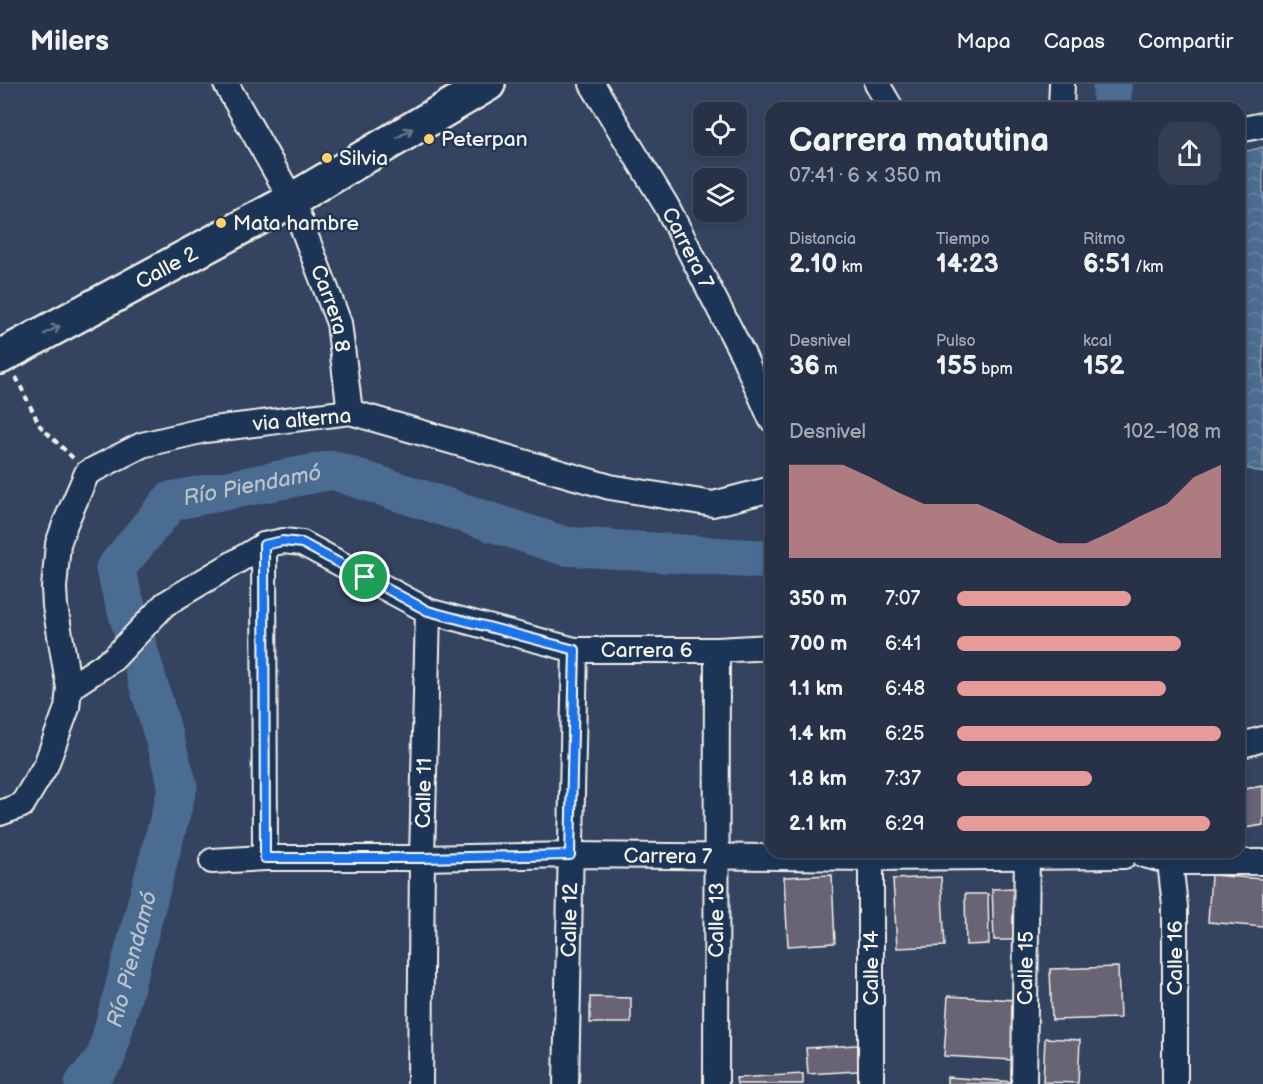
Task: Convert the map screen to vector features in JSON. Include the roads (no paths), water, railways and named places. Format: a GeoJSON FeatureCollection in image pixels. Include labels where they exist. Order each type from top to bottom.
{"type":"FeatureCollection","features":[{"type":"Feature","properties":{"kind":"main road","name":"Calle 2"},"geometry":{"type":"LineString","coordinates":[[2,352],[292,200],[488,84]]}},
{"type":"Feature","properties":{"kind":"street","name":"Carrera 8"},"geometry":{"type":"LineString","coordinates":[[226,84],[292,200],[339,323],[351,412]]}},
{"type":"Feature","properties":{"kind":"street","name":"Carrera 7"},"geometry":{"type":"LineString","coordinates":[[592,84],[666,206],[743,355],[765,405]]}},
{"type":"Feature","properties":{"kind":"street"},"geometry":{"type":"LineString","coordinates":[[877,84],[888,102]]}},
{"type":"Feature","properties":{"kind":"street"},"geometry":{"type":"LineString","coordinates":[[1061,102],[1062,84]]}},
{"type":"Feature","properties":{"kind":"street"},"geometry":{"type":"LineString","coordinates":[[1245,129],[1263,125]]}},
{"type":"Feature","properties":{"kind":"street","name":"via alterna"},"geometry":{"type":"LineString","coordinates":[[69,688],[55,606],[58,544],[87,473],[142,445],[205,430],[351,412],[610,487],[713,504],[765,491]]}},
{"type":"Feature","properties":{"kind":"street","name":"Carrera 6"},"geometry":{"type":"LineString","coordinates":[[69,688],[113,659],[165,604],[264,545],[283,541],[302,543],[428,611],[575,650],[717,650],[765,647]]}},
{"type":"Feature","properties":{"kind":"street"},"geometry":{"type":"LineString","coordinates":[[264,545],[265,858]]}},
{"type":"Feature","properties":{"kind":"street","name":"Calle 11"},"geometry":{"type":"LineString","coordinates":[[420,1084],[422,858],[428,611]]}},
{"type":"Feature","properties":{"kind":"street","name":"Calle 12"},"geometry":{"type":"LineString","coordinates":[[566,1084],[575,650]]}},
{"type":"Feature","properties":{"kind":"street","name":"Calle 13"},"geometry":{"type":"LineString","coordinates":[[716,1084],[717,650]]}},
{"type":"Feature","properties":{"kind":"street"},"geometry":{"type":"LineString","coordinates":[[0,813],[22,805],[46,765],[67,708],[69,688]]}},
{"type":"Feature","properties":{"kind":"street"},"geometry":{"type":"LineString","coordinates":[[1245,744],[1263,740]]}},
{"type":"Feature","properties":{"kind":"street","name":"Carrera 7"},"geometry":{"type":"LineString","coordinates":[[212,861],[265,858],[570,855],[765,857]]}},
{"type":"Feature","properties":{"kind":"street","name":"Calle 14"},"geometry":{"type":"LineString","coordinates":[[871,858],[871,1084]]}},
{"type":"Feature","properties":{"kind":"street","name":"Calle 15"},"geometry":{"type":"LineString","coordinates":[[1024,1084],[1028,858]]}},
{"type":"Feature","properties":{"kind":"street"},"geometry":{"type":"LineString","coordinates":[[1155,858],[1170,862],[1263,862]]}},
{"type":"Feature","properties":{"kind":"street","name":"Calle 16"},"geometry":{"type":"LineString","coordinates":[[1170,862],[1175,906],[1175,1084]]}},
{"type":"Feature","properties":{"kind":"water"},"geometry":{"type":"Polygon","coordinates":[[[1263,147],[1263,473],[1245,468],[1245,152],[1263,147]]]}},
{"type":"Feature","properties":{"kind":"waterway","name":"Río Piendamó"},"geometry":{"type":"LineString","coordinates":[[1112,84],[1112,102]]}},
{"type":"Feature","properties":{"kind":"waterway","name":"Río Piendamó"},"geometry":{"type":"LineString","coordinates":[[84,1084],[106,1057],[178,786],[115,569],[171,501],[332,470],[564,546],[765,560]]}},
{"type":"Feature","properties":{"kind":"place","name":"Peterpan"},"geometry":{"type":"Point","coordinates":[429,139]}},
{"type":"Feature","properties":{"kind":"place","name":"Silvia"},"geometry":{"type":"Point","coordinates":[327,158]}},
{"type":"Feature","properties":{"kind":"place","name":"Mata hambre"},"geometry":{"type":"Point","coordinates":[221,223]}}]}
